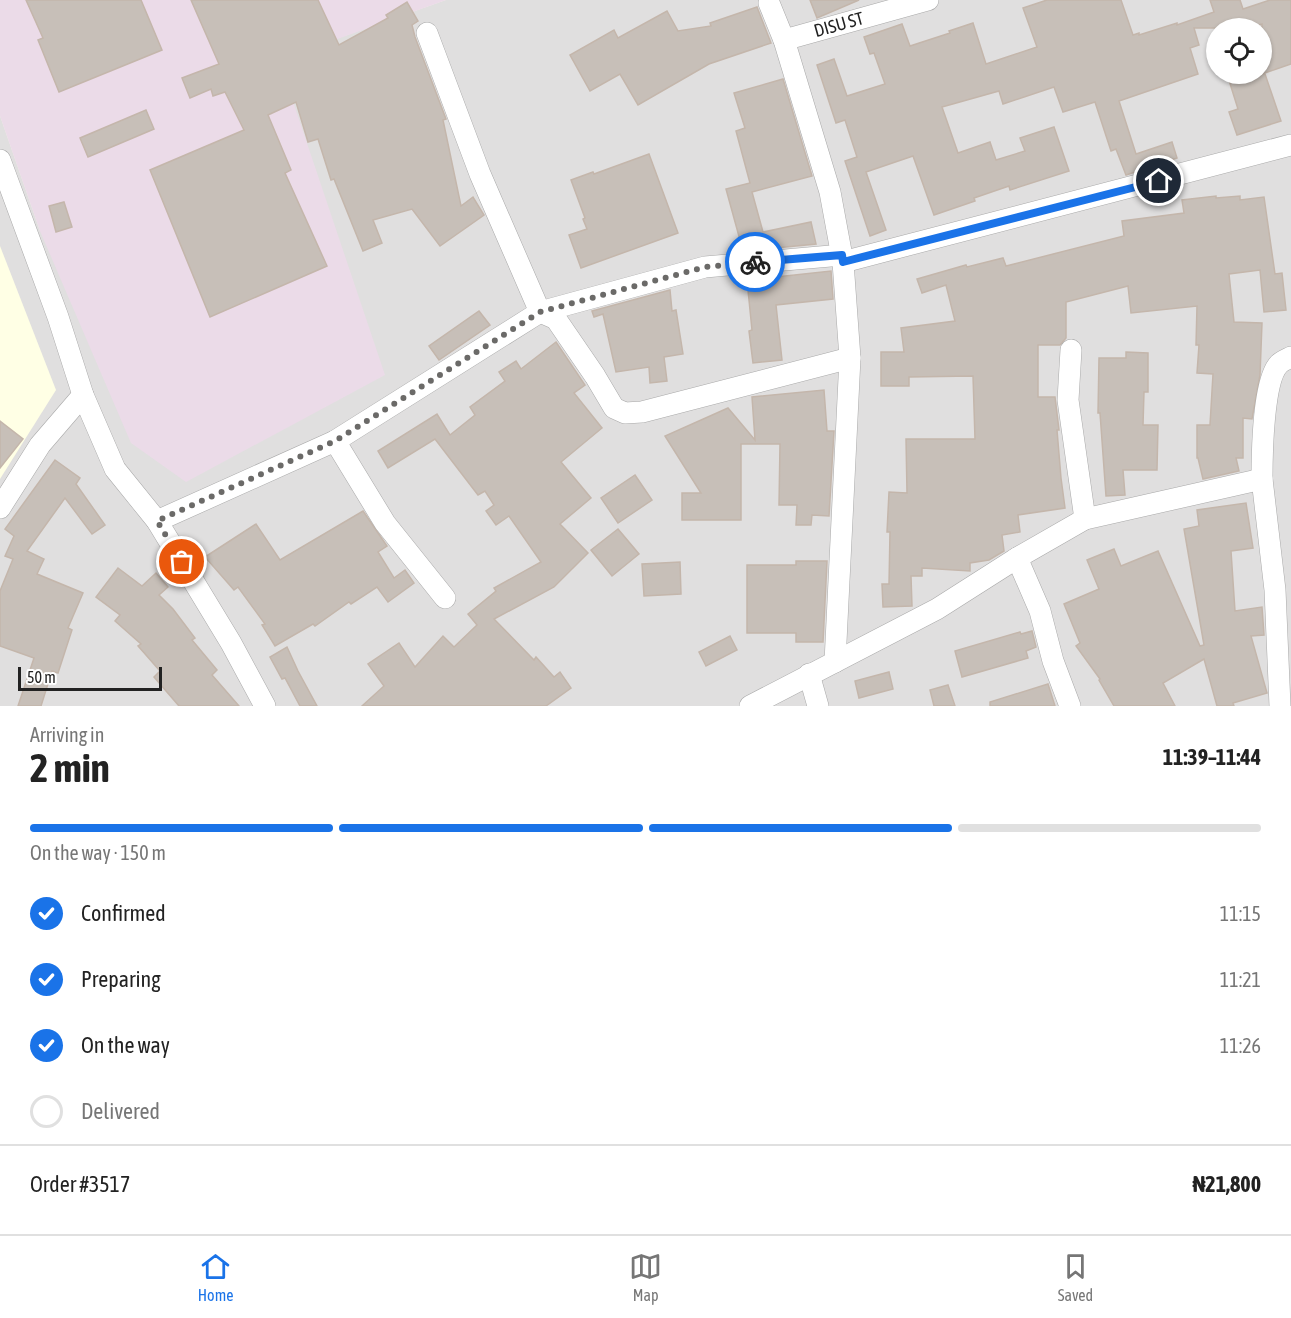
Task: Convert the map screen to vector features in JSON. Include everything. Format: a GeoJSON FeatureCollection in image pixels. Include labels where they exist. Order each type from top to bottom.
{"type":"FeatureCollection","features":[{"type":"Feature","properties":{"kind":"street","name":"DISU ST"},"geometry":{"type":"LineString","coordinates":[[784,40],[928,0]]}},
{"type":"Feature","properties":{"kind":"street"},"geometry":{"type":"LineString","coordinates":[[769,3],[784,40],[831,192],[842,258],[849,358],[835,662]]}},
{"type":"Feature","properties":{"kind":"street"},"geometry":{"type":"LineString","coordinates":[[427,33],[480,174],[540,312],[556,319],[596,376],[614,408],[625,413],[642,412],[849,358]]}},
{"type":"Feature","properties":{"kind":"street"},"geometry":{"type":"LineString","coordinates":[[157,521],[335,441],[540,312],[705,267],[842,258],[1291,145]]}},
{"type":"Feature","properties":{"kind":"street"},"geometry":{"type":"LineString","coordinates":[[0,160],[58,317],[83,395],[115,469],[157,521],[231,643],[265,706]]}},
{"type":"Feature","properties":{"kind":"street"},"geometry":{"type":"LineString","coordinates":[[1071,350],[1068,400],[1086,519]]}},
{"type":"Feature","properties":{"kind":"street"},"geometry":{"type":"LineString","coordinates":[[1280,706],[1283,588],[1262,479],[1269,386],[1278,364],[1291,357]]}},
{"type":"Feature","properties":{"kind":"street"},"geometry":{"type":"LineString","coordinates":[[0,508],[40,445],[83,395]]}},
{"type":"Feature","properties":{"kind":"street"},"geometry":{"type":"LineString","coordinates":[[335,441],[386,523],[445,598]]}},
{"type":"Feature","properties":{"kind":"street"},"geometry":{"type":"LineString","coordinates":[[750,706],[937,609],[1017,558],[1086,519],[1262,479]]}},
{"type":"Feature","properties":{"kind":"street"},"geometry":{"type":"LineString","coordinates":[[1017,558],[1040,611],[1053,661],[1070,706]]}},
{"type":"Feature","properties":{"kind":"street"},"geometry":{"type":"LineString","coordinates":[[809,674],[818,706]]}},
{"type":"Feature","properties":{"kind":"shaded area"},"geometry":{"type":"Polygon","coordinates":[[[0,0],[446,0],[279,60],[385,375],[186,482],[131,443],[40,231],[0,116],[0,0]]]}},
{"type":"Feature","properties":{"kind":"shaded area"},"geometry":{"type":"Polygon","coordinates":[[[446,0],[1291,0],[1291,706],[0,706],[0,116],[40,231],[279,59],[446,0]]]}},
{"type":"Feature","properties":{"kind":"shaded area"},"geometry":{"type":"Polygon","coordinates":[[[0,246],[56,390],[0,479],[0,246]]]}},
{"type":"Feature","properties":{"kind":"building"},"geometry":{"type":"Polygon","coordinates":[[[26,0],[141,0],[162,50],[59,92],[38,40],[43,38],[26,0]]]}},
{"type":"Feature","properties":{"kind":"building"},"geometry":{"type":"Polygon","coordinates":[[[191,0],[318,0],[339,45],[388,18],[386,15],[407,2],[418,21],[412,25],[415,37],[446,119],[443,120],[461,206],[473,197],[484,215],[440,246],[412,209],[373,220],[382,243],[363,251],[334,179],[331,180],[318,139],[308,142],[296,102],[268,115],[291,170],[285,173],[327,266],[210,317],[150,170],[244,130],[225,92],[213,96],[211,89],[190,98],[182,78],[219,64],[191,0]]]}},
{"type":"Feature","properties":{"kind":"building"},"geometry":{"type":"Polygon","coordinates":[[[810,0],[859,0],[817,18],[810,0]]]}},
{"type":"Feature","properties":{"kind":"building"},"geometry":{"type":"Polygon","coordinates":[[[1047,0],[1121,0],[1133,35],[1139,33],[1139,35],[1214,12],[1210,0],[1240,0],[1243,9],[1270,0],[1291,0],[1291,64],[1272,71],[1272,18],[1206,18],[1206,28],[1194,28],[1199,45],[1190,48],[1198,74],[1119,101],[1136,154],[1172,142],[1177,158],[1126,175],[1116,149],[1111,151],[1095,102],[1063,112],[1054,87],[1003,104],[999,91],[942,107],[958,153],[990,142],[996,160],[1025,151],[1020,138],[1054,127],[1069,171],[1010,190],[1009,186],[934,215],[913,156],[866,172],[886,230],[870,236],[845,161],[857,157],[845,120],[836,123],[817,65],[834,59],[847,96],[885,84],[874,53],[870,54],[864,37],[902,24],[910,46],[973,23],[986,64],[1037,47],[1023,8],[1047,0]]]}},
{"type":"Feature","properties":{"kind":"building"},"geometry":{"type":"Polygon","coordinates":[[[757,7],[771,43],[709,64],[638,105],[620,74],[590,91],[570,55],[614,30],[618,38],[667,11],[678,31],[711,26],[710,23],[757,7]]]}},
{"type":"Feature","properties":{"kind":"building"},"geometry":{"type":"Polygon","coordinates":[[[783,79],[812,176],[752,192],[763,232],[811,222],[816,244],[743,251],[726,189],[750,183],[736,131],[745,128],[734,93],[783,79]]]}},
{"type":"Feature","properties":{"kind":"building"},"geometry":{"type":"Polygon","coordinates":[[[1230,84],[1268,84],[1281,121],[1237,135],[1229,112],[1238,109],[1230,84]]]}},
{"type":"Feature","properties":{"kind":"building"},"geometry":{"type":"Polygon","coordinates":[[[146,110],[154,129],[88,157],[80,138],[146,110]]]}},
{"type":"Feature","properties":{"kind":"building"},"geometry":{"type":"Polygon","coordinates":[[[649,154],[678,233],[581,268],[569,235],[587,229],[571,180],[649,154]]]}},
{"type":"Feature","properties":{"kind":"building"},"geometry":{"type":"Polygon","coordinates":[[[1216,196],[1216,198],[1240,196],[1240,200],[1264,197],[1275,274],[1282,273],[1286,310],[1264,312],[1260,270],[1229,274],[1234,322],[1262,323],[1260,375],[1252,419],[1243,418],[1243,458],[1236,458],[1239,471],[1203,479],[1197,458],[1197,425],[1210,425],[1213,374],[1197,373],[1199,345],[1196,345],[1197,306],[1131,313],[1128,286],[1066,302],[1066,338],[1060,345],[1038,345],[1038,397],[1055,397],[1065,508],[1018,515],[1020,532],[1002,535],[1004,551],[989,560],[970,563],[970,571],[922,568],[922,576],[911,576],[912,606],[883,607],[882,584],[889,584],[890,532],[887,532],[889,492],[907,493],[906,439],[975,439],[973,376],[909,377],[909,386],[881,386],[881,352],[904,352],[901,328],[955,321],[946,285],[922,293],[917,279],[966,265],[967,267],[1003,258],[1006,266],[1124,236],[1122,221],[1184,213],[1182,200],[1216,196]]]}},
{"type":"Feature","properties":{"kind":"building"},"geometry":{"type":"Polygon","coordinates":[[[64,202],[72,227],[56,232],[49,206],[64,202]]]}},
{"type":"Feature","properties":{"kind":"building"},"geometry":{"type":"Polygon","coordinates":[[[831,271],[833,299],[776,305],[782,360],[753,363],[747,280],[831,271]]]}},
{"type":"Feature","properties":{"kind":"building"},"geometry":{"type":"Polygon","coordinates":[[[670,290],[672,311],[676,310],[683,354],[664,357],[667,381],[650,383],[649,367],[616,372],[603,314],[594,317],[592,311],[670,290]]]}},
{"type":"Feature","properties":{"kind":"building"},"geometry":{"type":"Polygon","coordinates":[[[479,311],[490,325],[439,360],[429,346],[479,311]]]}},
{"type":"Feature","properties":{"kind":"building"},"geometry":{"type":"Polygon","coordinates":[[[556,342],[585,385],[574,393],[602,428],[561,462],[591,498],[560,524],[588,553],[554,587],[494,619],[534,660],[536,657],[554,677],[560,672],[571,688],[546,706],[362,706],[384,686],[368,664],[399,643],[415,667],[443,636],[454,647],[477,625],[468,614],[496,591],[494,588],[541,562],[509,516],[496,525],[486,511],[494,505],[485,491],[478,495],[435,439],[388,468],[378,451],[437,414],[450,435],[475,415],[470,407],[505,381],[499,372],[516,361],[521,369],[556,342]]]}},
{"type":"Feature","properties":{"kind":"building"},"geometry":{"type":"Polygon","coordinates":[[[1126,352],[1148,353],[1148,392],[1144,392],[1143,425],[1158,425],[1157,470],[1123,470],[1125,495],[1106,496],[1100,413],[1098,413],[1099,358],[1126,358],[1126,352]]]}},
{"type":"Feature","properties":{"kind":"building"},"geometry":{"type":"Polygon","coordinates":[[[824,390],[827,431],[834,431],[829,516],[812,515],[811,525],[796,525],[797,505],[779,505],[780,444],[741,444],[741,520],[682,520],[682,493],[701,493],[665,436],[728,408],[755,440],[752,397],[824,390]]]}},
{"type":"Feature","properties":{"kind":"building"},"geometry":{"type":"Polygon","coordinates":[[[0,421],[23,439],[0,468],[0,421]]]}},
{"type":"Feature","properties":{"kind":"building"},"geometry":{"type":"Polygon","coordinates":[[[55,460],[80,478],[76,484],[105,525],[92,534],[65,498],[27,551],[44,559],[37,574],[83,593],[68,628],[72,630],[58,673],[52,671],[41,706],[18,706],[34,658],[0,646],[0,591],[13,559],[5,556],[14,536],[5,529],[55,460]]]}},
{"type":"Feature","properties":{"kind":"building"},"geometry":{"type":"Polygon","coordinates":[[[635,475],[652,500],[618,523],[601,498],[635,475]]]}},
{"type":"Feature","properties":{"kind":"building"},"geometry":{"type":"Polygon","coordinates":[[[1246,503],[1253,548],[1231,551],[1235,611],[1262,607],[1264,635],[1251,636],[1267,693],[1233,703],[1234,706],[1217,706],[1204,659],[1163,683],[1175,706],[1114,706],[1100,679],[1076,646],[1080,643],[1064,604],[1099,589],[1087,560],[1114,549],[1121,566],[1158,551],[1200,646],[1204,645],[1184,529],[1199,526],[1197,510],[1246,503]]]}},
{"type":"Feature","properties":{"kind":"building"},"geometry":{"type":"Polygon","coordinates":[[[363,511],[387,546],[378,552],[394,578],[405,570],[414,583],[388,602],[377,587],[351,604],[349,602],[315,626],[313,624],[275,646],[262,625],[265,624],[238,587],[234,590],[205,557],[256,524],[280,560],[363,511]]]}},
{"type":"Feature","properties":{"kind":"building"},"geometry":{"type":"Polygon","coordinates":[[[618,529],[639,554],[612,576],[591,550],[618,529]]]}},
{"type":"Feature","properties":{"kind":"building"},"geometry":{"type":"Polygon","coordinates":[[[796,561],[827,561],[823,642],[796,642],[796,633],[747,633],[747,565],[796,565],[796,561]]]}},
{"type":"Feature","properties":{"kind":"building"},"geometry":{"type":"Polygon","coordinates":[[[680,562],[681,594],[644,596],[642,564],[680,562]]]}},
{"type":"Feature","properties":{"kind":"building"},"geometry":{"type":"Polygon","coordinates":[[[118,568],[142,586],[156,573],[168,587],[159,595],[195,638],[192,640],[217,670],[212,675],[239,706],[179,706],[154,677],[160,671],[138,646],[141,644],[115,621],[120,615],[96,597],[118,568]]]}},
{"type":"Feature","properties":{"kind":"building"},"geometry":{"type":"Polygon","coordinates":[[[1032,631],[1036,647],[1026,651],[1028,658],[962,677],[955,651],[1020,632],[1021,634],[1032,631]]]}},
{"type":"Feature","properties":{"kind":"building"},"geometry":{"type":"Polygon","coordinates":[[[730,636],[737,650],[706,666],[699,652],[730,636]]]}},
{"type":"Feature","properties":{"kind":"building"},"geometry":{"type":"Polygon","coordinates":[[[287,647],[317,706],[300,706],[285,678],[282,679],[270,657],[287,647]]]}},
{"type":"Feature","properties":{"kind":"building"},"geometry":{"type":"Polygon","coordinates":[[[889,672],[893,689],[859,698],[855,681],[889,672]]]}},
{"type":"Feature","properties":{"kind":"building"},"geometry":{"type":"Polygon","coordinates":[[[1048,684],[1055,706],[990,706],[990,702],[1048,684]]]}},
{"type":"Feature","properties":{"kind":"building"},"geometry":{"type":"Polygon","coordinates":[[[948,685],[955,706],[934,706],[930,690],[948,685]]]}},
{"type":"Feature","properties":{"kind":"way so far"},"geometry":{"type":"LineString","coordinates":[[182,562],[157,521],[335,441],[540,312],[705,267],[755,262]]}},
{"type":"Feature","properties":{"kind":"route"},"geometry":{"type":"LineString","coordinates":[[755,262],[842,255],[843,262],[1159,181]]}}]}
